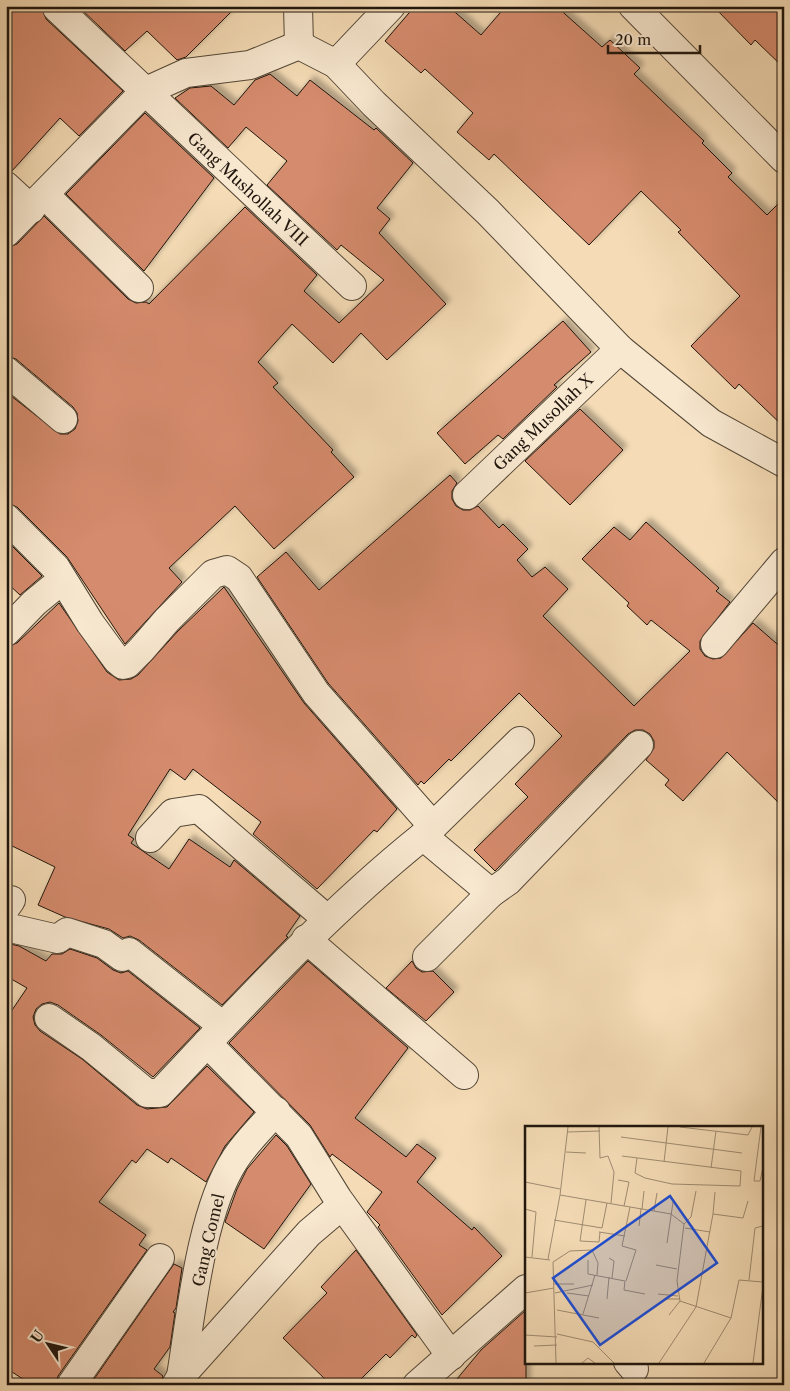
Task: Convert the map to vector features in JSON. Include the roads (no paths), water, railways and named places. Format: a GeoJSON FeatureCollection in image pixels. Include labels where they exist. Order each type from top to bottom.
{"type":"FeatureCollection","features":[{"type":"Feature","properties":{"kind":"street"},"geometry":{"type":"LineString","coordinates":[[298,6],[298,45]]}},
{"type":"Feature","properties":{"kind":"street"},"geometry":{"type":"LineString","coordinates":[[336,64],[391,6]]}},
{"type":"Feature","properties":{"kind":"street"},"geometry":{"type":"LineString","coordinates":[[633,6],[784,159]]}},
{"type":"Feature","properties":{"kind":"street","name":"Gang Mushollah VIII"},"geometry":{"type":"LineString","coordinates":[[57,8],[352,286]]}},
{"type":"Feature","properties":{"kind":"street"},"geometry":{"type":"LineString","coordinates":[[6,233],[144,92],[186,73],[250,65],[298,45],[336,64],[374,104],[488,212],[620,349],[711,423],[784,463]]}},
{"type":"Feature","properties":{"kind":"street"},"geometry":{"type":"LineString","coordinates":[[6,186],[38,202],[139,288]]}},
{"type":"Feature","properties":{"kind":"street","name":"Gang Musollah X"},"geometry":{"type":"LineString","coordinates":[[467,495],[620,349]]}},
{"type":"Feature","properties":{"kind":"street"},"geometry":{"type":"LineString","coordinates":[[6,371],[62,419]]}},
{"type":"Feature","properties":{"kind":"street"},"geometry":{"type":"LineString","coordinates":[[6,518],[56,568],[90,623],[117,660],[123,665],[127,664],[142,650],[167,620],[213,574],[227,570],[239,578],[316,693],[427,830],[491,893]]}},
{"type":"Feature","properties":{"kind":"street"},"geometry":{"type":"LineString","coordinates":[[715,644],[784,562]]}},
{"type":"Feature","properties":{"kind":"street"},"geometry":{"type":"LineString","coordinates":[[6,632],[34,603],[62,580]]}},
{"type":"Feature","properties":{"kind":"street"},"geometry":{"type":"LineString","coordinates":[[49,1018],[91,1047],[146,1093],[160,1094],[306,939],[381,869],[427,830],[520,741]]}},
{"type":"Feature","properties":{"kind":"street"},"geometry":{"type":"LineString","coordinates":[[427,957],[491,893],[508,881],[639,746]]}},
{"type":"Feature","properties":{"kind":"street"},"geometry":{"type":"LineString","coordinates":[[150,838],[173,813],[199,809],[327,919]]}},
{"type":"Feature","properties":{"kind":"street"},"geometry":{"type":"LineString","coordinates":[[6,927],[58,939],[67,932],[104,944],[122,957],[129,952],[215,1035],[276,1111],[299,1136],[342,1206],[451,1356]]}},
{"type":"Feature","properties":{"kind":"street"},"geometry":{"type":"LineString","coordinates":[[306,939],[464,1076]]}},
{"type":"Feature","properties":{"kind":"street","name":"Gang Comel"},"geometry":{"type":"LineString","coordinates":[[178,1381],[206,1236],[222,1182],[234,1160],[276,1111]]}},
{"type":"Feature","properties":{"kind":"street"},"geometry":{"type":"LineString","coordinates":[[178,1381],[310,1233],[342,1206]]}},
{"type":"Feature","properties":{"kind":"street"},"geometry":{"type":"LineString","coordinates":[[71,1385],[160,1258]]}},
{"type":"Feature","properties":{"kind":"street"},"geometry":{"type":"LineString","coordinates":[[417,1385],[525,1291]]}}]}
